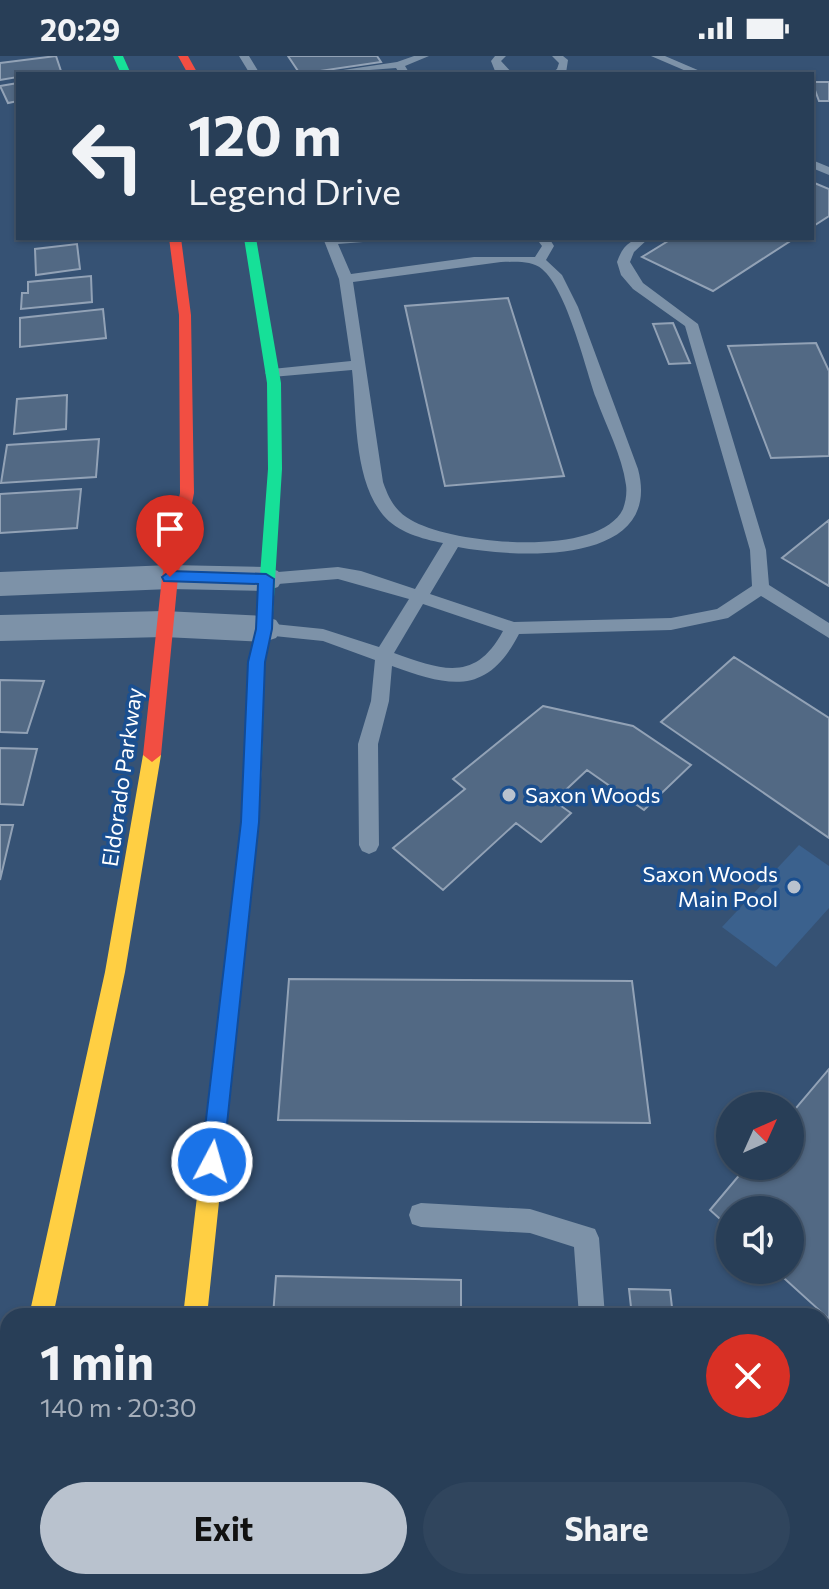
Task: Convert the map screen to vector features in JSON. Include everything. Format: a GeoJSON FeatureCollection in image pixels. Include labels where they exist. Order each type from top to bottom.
{"type":"FeatureCollection","features":[{"type":"Feature","properties":{"kind":"main road","name":"Eldorado Parkway"},"geometry":{"type":"LineString","coordinates":[[43,1308],[115,972],[149,788],[170,577],[187,493],[185,315],[175,240]]}},
{"type":"Feature","properties":{"kind":"main road"},"geometry":{"type":"LineString","coordinates":[[196,1308],[250,822],[257,662],[264,629],[275,469],[272,373],[250,240]]}},
{"type":"Feature","properties":{"kind":"street"},"geometry":{"type":"LineString","coordinates":[[0,584],[170,577],[266,579]]}},
{"type":"Feature","properties":{"kind":"street"},"geometry":{"type":"LineString","coordinates":[[0,628],[164,624],[264,629]]}},
{"type":"Feature","properties":{"kind":"lane"},"geometry":{"type":"LineString","coordinates":[[362,72],[402,70],[424,56]]}},
{"type":"Feature","properties":{"kind":"lane"},"geometry":{"type":"LineString","coordinates":[[501,56],[496,61],[499,69],[504,72]]}},
{"type":"Feature","properties":{"kind":"lane"},"geometry":{"type":"LineString","coordinates":[[557,56],[564,62],[560,72]]}},
{"type":"Feature","properties":{"kind":"lane"},"geometry":{"type":"LineString","coordinates":[[656,56],[697,72]]}},
{"type":"Feature","properties":{"kind":"lane"},"geometry":{"type":"LineString","coordinates":[[330,240],[346,279],[376,492],[391,515],[408,526],[473,546],[520,546],[583,541],[610,532],[631,509],[633,482],[561,284],[550,268],[526,258],[346,279]]}},
{"type":"Feature","properties":{"kind":"lane"},"geometry":{"type":"LineString","coordinates":[[539,261],[548,246],[544,240]]}},
{"type":"Feature","properties":{"kind":"lane"},"geometry":{"type":"LineString","coordinates":[[640,240],[633,244],[625,259],[626,274],[640,291],[691,324],[758,550],[761,588]]}},
{"type":"Feature","properties":{"kind":"lane"},"geometry":{"type":"LineString","coordinates":[[272,373],[359,365]]}},
{"type":"Feature","properties":{"kind":"lane"},"geometry":{"type":"LineString","coordinates":[[369,845],[368,744],[380,701],[384,655],[453,541]]}},
{"type":"Feature","properties":{"kind":"lane"},"geometry":{"type":"LineString","coordinates":[[266,579],[338,573],[420,595],[513,628],[671,624],[722,614],[761,588]]}},
{"type":"Feature","properties":{"kind":"lane"},"geometry":{"type":"LineString","coordinates":[[761,588],[829,632]]}},
{"type":"Feature","properties":{"kind":"lane"},"geometry":{"type":"LineString","coordinates":[[264,629],[329,636],[423,671],[454,674],[484,669],[500,652],[513,628]]}},
{"type":"Feature","properties":{"kind":"lane"},"geometry":{"type":"LineString","coordinates":[[421,1215],[530,1221],[586,1238],[591,1308]]}},
{"type":"Feature","properties":{"kind":"water","name":"Saxon Woods Main Pool"},"geometry":{"type":"Polygon","coordinates":[[[799,845],[829,866],[829,908],[776,967],[722,927],[799,845]]]}},
{"type":"Feature","properties":{"kind":"building"},"geometry":{"type":"Polygon","coordinates":[[[56,56],[61,71],[16,72],[16,77],[0,80],[0,63],[56,56]]]}},
{"type":"Feature","properties":{"kind":"building"},"geometry":{"type":"Polygon","coordinates":[[[288,56],[377,56],[381,62],[314,72],[299,72],[288,56]]]}},
{"type":"Feature","properties":{"kind":"building"},"geometry":{"type":"Polygon","coordinates":[[[814,82],[829,82],[829,101],[819,101],[814,82]]]}},
{"type":"Feature","properties":{"kind":"building"},"geometry":{"type":"Polygon","coordinates":[[[16,83],[16,101],[8,103],[0,86],[16,83]]]}},
{"type":"Feature","properties":{"kind":"building"},"geometry":{"type":"Polygon","coordinates":[[[814,183],[829,189],[829,216],[814,226],[814,183]]]}},
{"type":"Feature","properties":{"kind":"building"},"geometry":{"type":"Polygon","coordinates":[[[670,240],[792,240],[713,291],[642,257],[670,240]]]}},
{"type":"Feature","properties":{"kind":"building"},"geometry":{"type":"Polygon","coordinates":[[[77,244],[80,269],[36,275],[35,249],[77,244]]]}},
{"type":"Feature","properties":{"kind":"building"},"geometry":{"type":"Polygon","coordinates":[[[91,276],[92,302],[21,309],[22,293],[28,293],[28,282],[91,276]]]}},
{"type":"Feature","properties":{"kind":"building"},"geometry":{"type":"Polygon","coordinates":[[[508,298],[564,476],[445,486],[405,306],[508,298]]]}},
{"type":"Feature","properties":{"kind":"building"},"geometry":{"type":"Polygon","coordinates":[[[103,309],[106,338],[20,347],[20,318],[103,309]]]}},
{"type":"Feature","properties":{"kind":"building"},"geometry":{"type":"Polygon","coordinates":[[[673,323],[690,363],[669,364],[653,324],[673,323]]]}},
{"type":"Feature","properties":{"kind":"building"},"geometry":{"type":"Polygon","coordinates":[[[816,343],[829,371],[829,456],[771,458],[728,346],[816,343]]]}},
{"type":"Feature","properties":{"kind":"building"},"geometry":{"type":"Polygon","coordinates":[[[67,395],[66,429],[14,434],[17,399],[67,395]]]}},
{"type":"Feature","properties":{"kind":"building"},"geometry":{"type":"Polygon","coordinates":[[[99,439],[96,477],[1,483],[7,445],[99,439]]]}},
{"type":"Feature","properties":{"kind":"building"},"geometry":{"type":"Polygon","coordinates":[[[81,489],[77,528],[0,533],[0,494],[81,489]]]}},
{"type":"Feature","properties":{"kind":"building"},"geometry":{"type":"Polygon","coordinates":[[[829,520],[829,586],[782,558],[829,520]]]}},
{"type":"Feature","properties":{"kind":"building"},"geometry":{"type":"Polygon","coordinates":[[[734,657],[829,718],[829,838],[661,722],[734,657]]]}},
{"type":"Feature","properties":{"kind":"building"},"geometry":{"type":"Polygon","coordinates":[[[0,680],[44,681],[27,733],[0,732],[0,680]]]}},
{"type":"Feature","properties":{"kind":"building","name":"Saxon Woods"},"geometry":{"type":"Polygon","coordinates":[[[543,706],[633,726],[691,765],[644,810],[587,770],[554,801],[571,813],[541,842],[516,823],[443,890],[393,848],[465,789],[453,779],[543,706]]]}},
{"type":"Feature","properties":{"kind":"building"},"geometry":{"type":"Polygon","coordinates":[[[0,748],[37,749],[23,805],[0,804],[0,748]]]}},
{"type":"Feature","properties":{"kind":"building"},"geometry":{"type":"Polygon","coordinates":[[[0,825],[13,825],[0,880],[0,825]]]}},
{"type":"Feature","properties":{"kind":"building"},"geometry":{"type":"Polygon","coordinates":[[[289,979],[632,981],[650,1123],[278,1120],[289,979]]]}},
{"type":"Feature","properties":{"kind":"building"},"geometry":{"type":"Polygon","coordinates":[[[829,1069],[829,1308],[817,1308],[790,1284],[804,1284],[804,1196],[722,1196],[735,1180],[804,1180],[804,1098],[829,1069]]]}},
{"type":"Feature","properties":{"kind":"building"},"geometry":{"type":"Polygon","coordinates":[[[276,1276],[461,1280],[461,1308],[274,1308],[276,1276]]]}},
{"type":"Feature","properties":{"kind":"building"},"geometry":{"type":"Polygon","coordinates":[[[629,1289],[670,1290],[672,1308],[631,1308],[629,1289]]]}},
{"type":"Feature","properties":{"kind":"traffic: fast"},"geometry":{"type":"LineString","coordinates":[[118,56],[125,72]]}},
{"type":"Feature","properties":{"kind":"traffic: fast"},"geometry":{"type":"LineString","coordinates":[[250,240],[274,383],[275,469],[264,629],[257,662],[253,758]]}},
{"type":"Feature","properties":{"kind":"traffic: slow"},"geometry":{"type":"LineString","coordinates":[[43,1308],[115,972],[152,755]]}},
{"type":"Feature","properties":{"kind":"traffic: slow"},"geometry":{"type":"LineString","coordinates":[[196,1308],[250,822],[253,758]]}},
{"type":"Feature","properties":{"kind":"traffic: jam"},"geometry":{"type":"LineString","coordinates":[[183,56],[192,72]]}},
{"type":"Feature","properties":{"kind":"traffic: jam"},"geometry":{"type":"LineString","coordinates":[[152,755],[170,577],[187,493],[185,315],[175,240]]}},
{"type":"Feature","properties":{"kind":"place","name":"Saxon Woods"},"geometry":{"type":"Point","coordinates":[509,795]}},
{"type":"Feature","properties":{"kind":"place","name":"Saxon Woods Main Pool"},"geometry":{"type":"Point","coordinates":[794,887]}},
{"type":"Feature","properties":{"kind":"route"},"geometry":{"type":"LineString","coordinates":[[170,577],[266,579],[264,629],[257,662],[250,822],[212,1162]]}}]}
